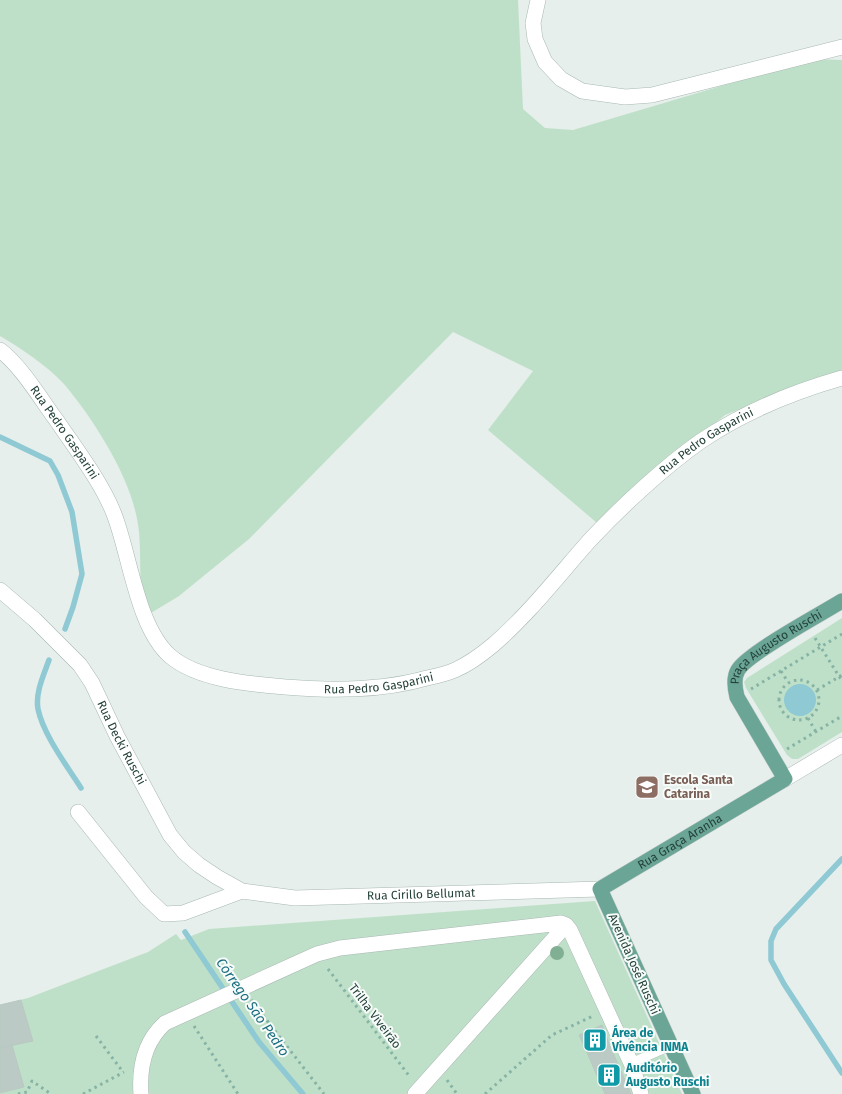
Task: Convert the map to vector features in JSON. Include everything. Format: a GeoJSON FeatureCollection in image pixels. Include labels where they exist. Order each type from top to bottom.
{"type":"FeatureCollection","features":[{"type":"Feature","properties":{"kind":"main road","name":"Praça Augusto Ruschi"},"geometry":{"type":"LineString","coordinates":[[785,779],[737,697],[735,688],[737,671],[744,663],[765,648],[842,601]]}},
{"type":"Feature","properties":{"kind":"main road","name":"Rua Graça Aranha"},"geometry":{"type":"LineString","coordinates":[[600,889],[785,779]]}},
{"type":"Feature","properties":{"kind":"main road","name":"Avenida José Ruschi"},"geometry":{"type":"LineString","coordinates":[[600,889],[693,1094]]}},
{"type":"Feature","properties":{"kind":"street"},"geometry":{"type":"LineString","coordinates":[[538,0],[533,23],[536,39],[545,62],[561,79],[582,91],[625,96],[652,95],[842,47]]}},
{"type":"Feature","properties":{"kind":"street","name":"Rua Pedro Gasparini"},"geometry":{"type":"LineString","coordinates":[[0,350],[6,354],[32,385],[89,468],[114,512],[149,628],[172,658],[209,675],[242,682],[303,688],[352,690],[389,686],[454,671],[475,660],[515,626],[592,538],[650,482],[702,441],[755,410],[842,378]]}},
{"type":"Feature","properties":{"kind":"street","name":"Rua Decki Ruschi"},"geometry":{"type":"LineString","coordinates":[[0,590],[35,620],[80,665],[92,683],[117,736],[170,835],[184,852],[199,865],[242,891]]}},
{"type":"Feature","properties":{"kind":"street"},"geometry":{"type":"LineString","coordinates":[[785,779],[842,745]]}},
{"type":"Feature","properties":{"kind":"street"},"geometry":{"type":"LineString","coordinates":[[78,812],[146,897],[164,914],[183,913],[242,891]]}},
{"type":"Feature","properties":{"kind":"street","name":"Rua Cirillo Bellumat"},"geometry":{"type":"LineString","coordinates":[[242,891],[295,898],[600,889]]}},
{"type":"Feature","properties":{"kind":"street"},"geometry":{"type":"LineString","coordinates":[[142,1094],[140,1081],[143,1062],[155,1032],[165,1023],[317,954],[340,948],[561,923],[566,925],[607,1009],[631,1063],[641,1094]]}},
{"type":"Feature","properties":{"kind":"street"},"geometry":{"type":"LineString","coordinates":[[417,1092],[566,925]]}},
{"type":"Feature","properties":{"kind":"lane"},"geometry":{"type":"LineString","coordinates":[[631,1063],[670,1046]]}},
{"type":"Feature","properties":{"kind":"path"},"geometry":{"type":"LineString","coordinates":[[750,690],[842,634]]}},
{"type":"Feature","properties":{"kind":"path"},"geometry":{"type":"LineString","coordinates":[[815,638],[841,676],[842,681]]}},
{"type":"Feature","properties":{"kind":"path"},"geometry":{"type":"LineString","coordinates":[[781,671],[788,682]]}},
{"type":"Feature","properties":{"kind":"path"},"geometry":{"type":"LineString","coordinates":[[817,690],[841,676]]}},
{"type":"Feature","properties":{"kind":"path"},"geometry":{"type":"LineString","coordinates":[[794,680],[808,681],[817,690],[820,703],[818,709],[808,718],[802,720],[789,717],[780,707],[780,693],[788,682],[794,680]]}},
{"type":"Feature","properties":{"kind":"path"},"geometry":{"type":"LineString","coordinates":[[787,749],[842,716]]}},
{"type":"Feature","properties":{"kind":"path"},"geometry":{"type":"LineString","coordinates":[[808,718],[816,732]]}},
{"type":"Feature","properties":{"kind":"path","name":"Trilha Viveirão"},"geometry":{"type":"LineString","coordinates":[[317,954],[417,1092]]}},
{"type":"Feature","properties":{"kind":"path"},"geometry":{"type":"LineString","coordinates":[[237,990],[324,1094]]}},
{"type":"Feature","properties":{"kind":"path"},"geometry":{"type":"LineString","coordinates":[[486,1094],[552,1035],[607,1009]]}},
{"type":"Feature","properties":{"kind":"path"},"geometry":{"type":"LineString","coordinates":[[186,1013],[238,1094]]}},
{"type":"Feature","properties":{"kind":"path"},"geometry":{"type":"LineString","coordinates":[[96,1036],[123,1072]]}},
{"type":"Feature","properties":{"kind":"path"},"geometry":{"type":"LineString","coordinates":[[84,1094],[143,1062]]}},
{"type":"Feature","properties":{"kind":"path"},"geometry":{"type":"LineString","coordinates":[[18,1094],[27,1092],[32,1081],[52,1094]]}},
{"type":"Feature","properties":{"kind":"green space"},"geometry":{"type":"Polygon","coordinates":[[[0,0],[518,0],[523,109],[545,128],[573,130],[812,59],[842,60],[842,373],[806,384],[725,415],[597,523],[488,430],[533,371],[453,332],[249,539],[179,596],[146,616],[141,591],[140,539],[136,514],[117,463],[86,412],[64,384],[34,358],[0,336],[0,0]]]}},
{"type":"Feature","properties":{"kind":"green space"},"geometry":{"type":"Polygon","coordinates":[[[842,618],[842,732],[798,759],[792,759],[787,755],[744,682],[747,678],[842,618]]]}},
{"type":"Feature","properties":{"kind":"green space"},"geometry":{"type":"Polygon","coordinates":[[[595,901],[682,1094],[0,1094],[0,1005],[28,998],[148,952],[176,934],[181,940],[209,929],[595,901]]]}},
{"type":"Feature","properties":{"kind":"water"},"geometry":{"type":"Polygon","coordinates":[[[800,684],[806,685],[811,689],[815,694],[815,706],[811,711],[806,715],[800,716],[794,715],[789,711],[785,706],[784,700],[785,694],[789,689],[794,685],[800,684]]]}},
{"type":"Feature","properties":{"kind":"building"},"geometry":{"type":"Polygon","coordinates":[[[21,1000],[33,1041],[0,1048],[0,1005],[21,1000]]]}},
{"type":"Feature","properties":{"kind":"building","name":"Área de Vivência INMA"},"geometry":{"type":"Polygon","coordinates":[[[602,1025],[610,1046],[588,1055],[579,1035],[602,1025]]]}},
{"type":"Feature","properties":{"kind":"building"},"geometry":{"type":"Polygon","coordinates":[[[12,1045],[24,1087],[0,1093],[0,1048],[12,1045]]]}},
{"type":"Feature","properties":{"kind":"building","name":"Auditório Augusto Ruschi"},"geometry":{"type":"Polygon","coordinates":[[[610,1046],[631,1094],[605,1094],[588,1055],[610,1046]]]}},
{"type":"Feature","properties":{"kind":"waterway","name":"Córrego São Pedro"},"geometry":{"type":"LineString","coordinates":[[0,437],[50,461],[58,475],[72,512],[82,574],[65,629]]}},
{"type":"Feature","properties":{"kind":"waterway","name":"Córrego São Pedro"},"geometry":{"type":"LineString","coordinates":[[49,660],[39,690],[38,709],[50,739],[81,788]]}},
{"type":"Feature","properties":{"kind":"waterway"},"geometry":{"type":"LineString","coordinates":[[842,859],[776,929],[771,941],[771,960],[784,984],[842,1073]]}},
{"type":"Feature","properties":{"kind":"waterway","name":"Córrego São Pedro"},"geometry":{"type":"LineString","coordinates":[[185,932],[259,1042],[303,1094]]}},
{"type":"Feature","properties":{"kind":"place","name":"Escola Santa Catarina"},"geometry":{"type":"Point","coordinates":[647,787]}},
{"type":"Feature","properties":{"kind":"place","name":"Área de Vivência INMA"},"geometry":{"type":"Point","coordinates":[595,1040]}},
{"type":"Feature","properties":{"kind":"place","name":"Auditório Augusto Ruschi"},"geometry":{"type":"Point","coordinates":[609,1075]}}]}
